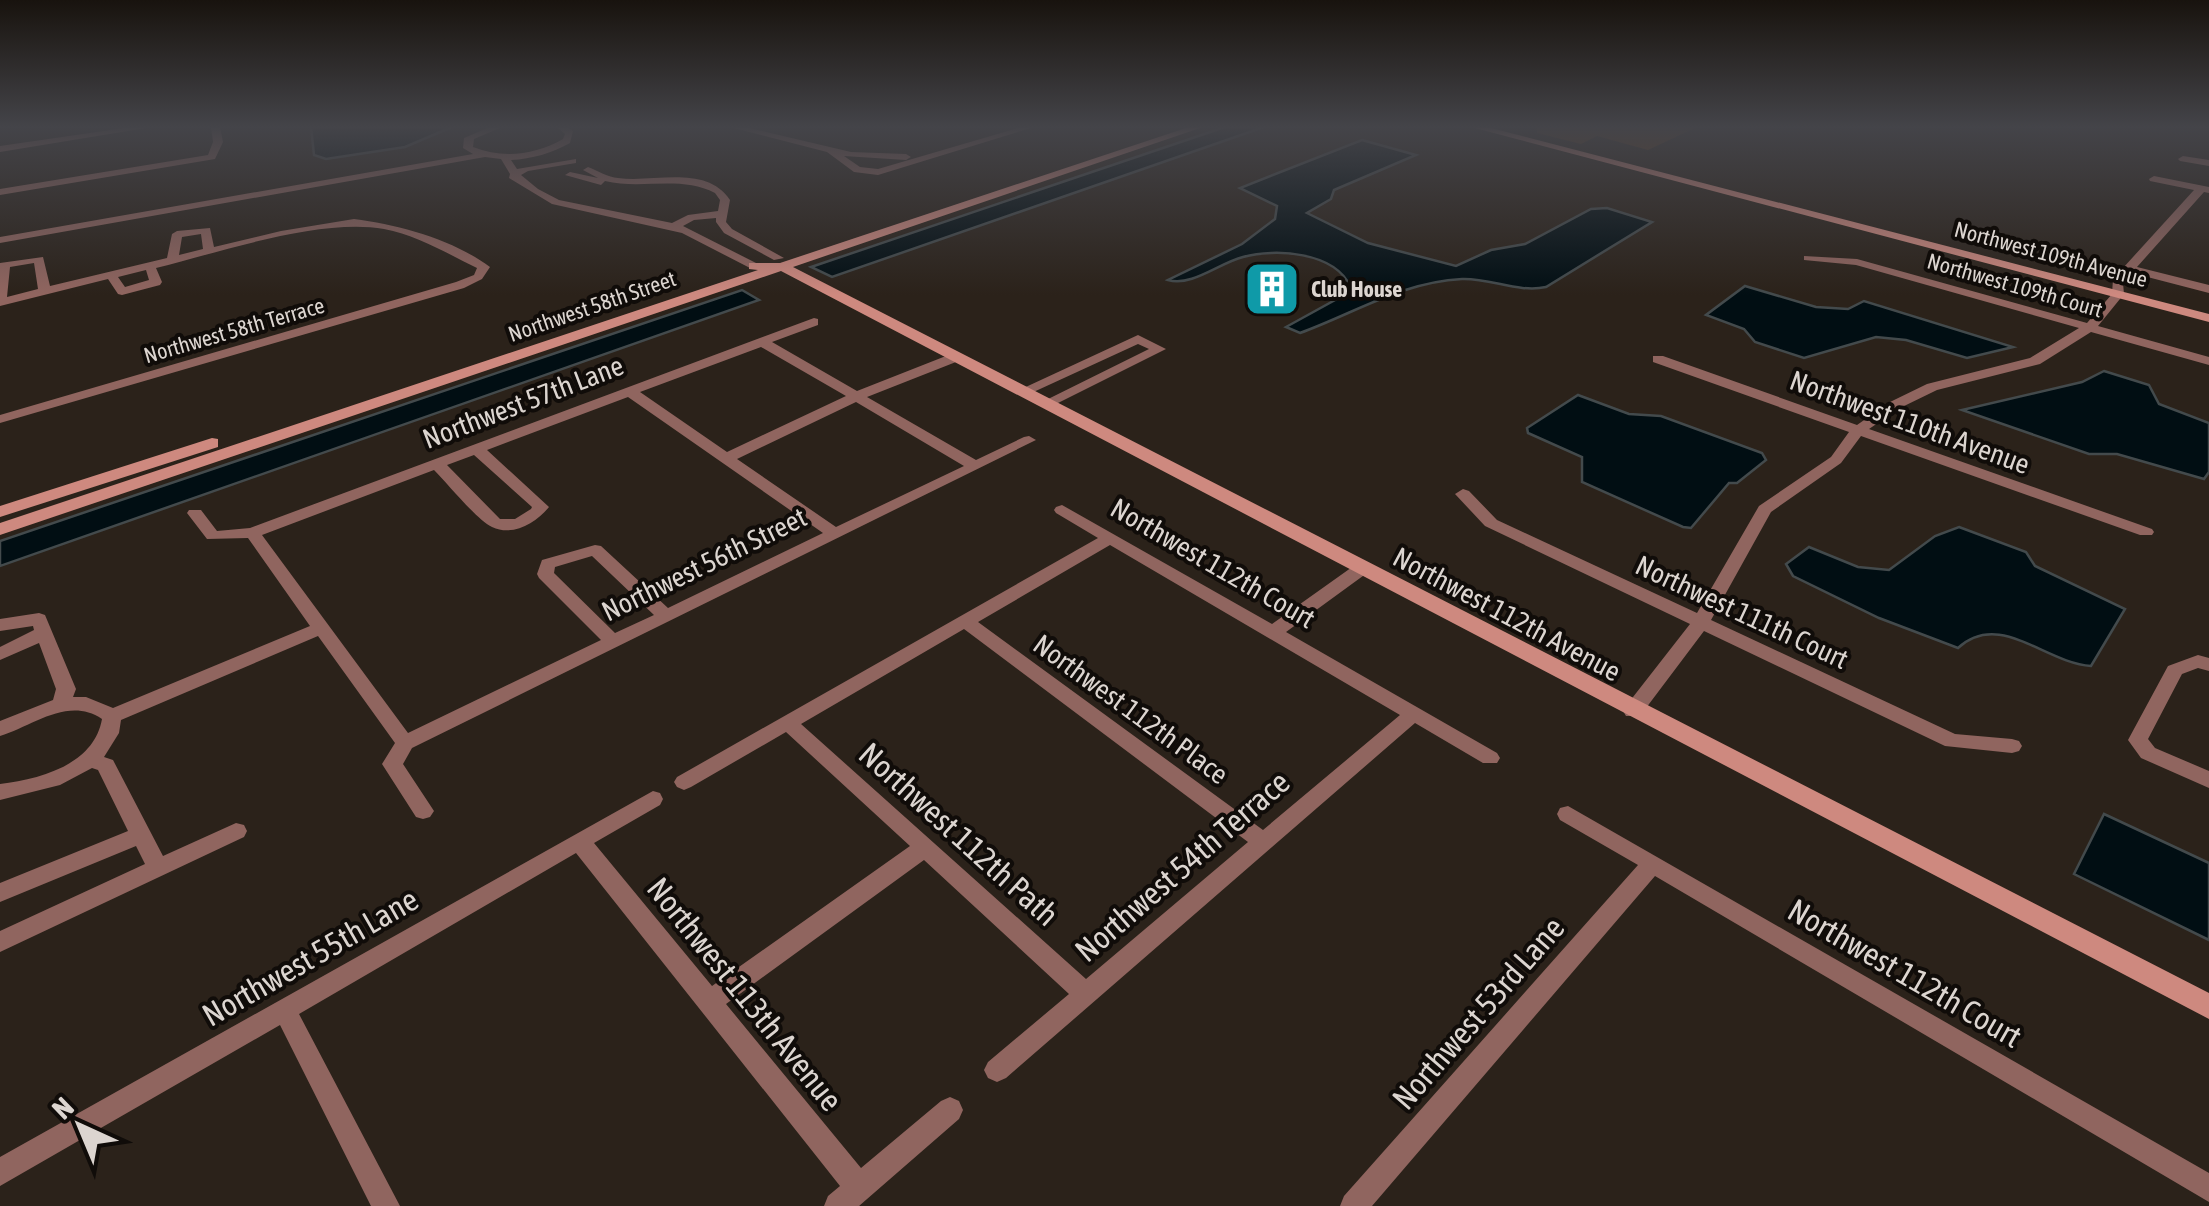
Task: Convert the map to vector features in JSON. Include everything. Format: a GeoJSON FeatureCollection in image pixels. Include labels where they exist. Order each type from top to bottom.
{"type":"FeatureCollection","features":[{"type":"Feature","properties":{"kind":"street"},"geometry":{"type":"LineString","coordinates":[[0,192],[53,183]]}},
{"type":"Feature","properties":{"kind":"street"},"geometry":{"type":"LineString","coordinates":[[0,230],[267,183]]}},
{"type":"Feature","properties":{"kind":"street"},"geometry":{"type":"LineString","coordinates":[[0,240],[322,183]]}},
{"type":"Feature","properties":{"kind":"street"},"geometry":{"type":"LineString","coordinates":[[524,183],[552,201],[674,226],[754,266]]}},
{"type":"Feature","properties":{"kind":"street","name":"Northwest 112th Avenue"},"geometry":{"type":"LineString","coordinates":[[668,183],[712,187],[723,194],[726,205],[721,214],[728,231],[951,355],[2209,1007]]}},
{"type":"Feature","properties":{"kind":"street","name":"Northwest 58th Street"},"geometry":{"type":"LineString","coordinates":[[0,528],[1010,183]]}},
{"type":"Feature","properties":{"kind":"street","name":"Northwest 58th Street"},"geometry":{"type":"LineString","coordinates":[[0,512],[754,266],[780,262],[1024,183]]}},
{"type":"Feature","properties":{"kind":"street","name":"Northwest 109th Avenue"},"geometry":{"type":"LineString","coordinates":[[1700,183],[2117,288],[2209,318]]}},
{"type":"Feature","properties":{"kind":"street"},"geometry":{"type":"LineString","coordinates":[[2174,183],[2205,190]]}},
{"type":"Feature","properties":{"kind":"street"},"geometry":{"type":"LineString","coordinates":[[1632,711],[1700,623],[1765,509],[1836,460],[1858,430],[1932,387],[2035,360],[2090,327],[2130,269],[2205,190]]}},
{"type":"Feature","properties":{"kind":"street"},"geometry":{"type":"LineString","coordinates":[[674,226],[692,218],[721,214]]}},
{"type":"Feature","properties":{"kind":"street","name":"Northwest 58th Terrace"},"geometry":{"type":"LineString","coordinates":[[0,419],[478,277],[484,267],[481,262],[391,228],[354,222],[208,252]]}},
{"type":"Feature","properties":{"kind":"street"},"geometry":{"type":"LineString","coordinates":[[45,292],[39,259],[4,266],[1,302],[45,292],[150,266],[172,261],[208,252],[206,230],[177,234],[172,261]]}},
{"type":"Feature","properties":{"kind":"street","name":"Northwest 109th Court"},"geometry":{"type":"LineString","coordinates":[[1808,258],[1856,262],[2209,360]]}},
{"type":"Feature","properties":{"kind":"street"},"geometry":{"type":"LineString","coordinates":[[111,276],[122,292],[142,289],[156,282],[150,266]]}},
{"type":"Feature","properties":{"kind":"street"},"geometry":{"type":"LineString","coordinates":[[2130,269],[2209,290]]}},
{"type":"Feature","properties":{"kind":"street","name":"Northwest 57th Lane"},"geometry":{"type":"LineString","coordinates":[[252,533],[814,322]]}},
{"type":"Feature","properties":{"kind":"street"},"geometry":{"type":"LineString","coordinates":[[1022,392],[1138,339],[1159,349],[1045,404]]}},
{"type":"Feature","properties":{"kind":"street"},"geometry":{"type":"LineString","coordinates":[[762,342],[976,466]]}},
{"type":"Feature","properties":{"kind":"street"},"geometry":{"type":"LineString","coordinates":[[725,459],[951,355]]}},
{"type":"Feature","properties":{"kind":"street","name":"Northwest 110th Avenue"},"geometry":{"type":"LineString","coordinates":[[1658,358],[2146,532]]}},
{"type":"Feature","properties":{"kind":"street"},"geometry":{"type":"LineString","coordinates":[[630,392],[835,534]]}},
{"type":"Feature","properties":{"kind":"street","name":"Northwest 56th Street"},"geometry":{"type":"LineString","coordinates":[[405,743],[1029,440]]}},
{"type":"Feature","properties":{"kind":"street"},"geometry":{"type":"LineString","coordinates":[[436,464],[495,523],[507,526],[524,521],[541,507],[477,449]]}},
{"type":"Feature","properties":{"kind":"street","name":"Northwest 111th Court"},"geometry":{"type":"LineString","coordinates":[[1464,494],[1491,522],[1952,740],[2012,746]]}},
{"type":"Feature","properties":{"kind":"street","name":"Northwest 112th Court"},"geometry":{"type":"LineString","coordinates":[[1062,510],[1490,758]]}},
{"type":"Feature","properties":{"kind":"street"},"geometry":{"type":"LineString","coordinates":[[194,513],[213,536],[252,533],[405,743],[392,764],[423,811]]}},
{"type":"Feature","properties":{"kind":"street"},"geometry":{"type":"LineString","coordinates":[[684,782],[1110,538]]}},
{"type":"Feature","properties":{"kind":"street"},"geometry":{"type":"LineString","coordinates":[[613,642],[545,574],[548,564],[594,550],[666,616]]}},
{"type":"Feature","properties":{"kind":"street"},"geometry":{"type":"LineString","coordinates":[[1273,632],[1361,569]]}},
{"type":"Feature","properties":{"kind":"street"},"geometry":{"type":"LineString","coordinates":[[0,625],[30,617],[39,619],[66,689],[62,705]]}},
{"type":"Feature","properties":{"kind":"street","name":"Northwest 112th Place"},"geometry":{"type":"LineString","coordinates":[[965,621],[1264,842]]}},
{"type":"Feature","properties":{"kind":"street"},"geometry":{"type":"LineString","coordinates":[[112,716],[323,627]]}},
{"type":"Feature","properties":{"kind":"street"},"geometry":{"type":"LineString","coordinates":[[0,654],[44,633]]}},
{"type":"Feature","properties":{"kind":"street"},"geometry":{"type":"LineString","coordinates":[[2209,665],[2198,661],[2175,670],[2138,740],[2148,753],[2209,780]]}},
{"type":"Feature","properties":{"kind":"street"},"geometry":{"type":"LineString","coordinates":[[0,730],[62,705],[102,708],[112,716],[113,729],[89,759],[58,778],[0,792]]}},
{"type":"Feature","properties":{"kind":"street","name":"Northwest 54th Terrace"},"geometry":{"type":"LineString","coordinates":[[996,1070],[1414,714]]}},
{"type":"Feature","properties":{"kind":"street","name":"Northwest 112th Path"},"geometry":{"type":"LineString","coordinates":[[787,722],[1086,994]]}},
{"type":"Feature","properties":{"kind":"street"},"geometry":{"type":"LineString","coordinates":[[89,759],[106,766],[157,866]]}},
{"type":"Feature","properties":{"kind":"street","name":"Northwest 55th Lane"},"geometry":{"type":"LineString","coordinates":[[0,1172],[653,799]]}},
{"type":"Feature","properties":{"kind":"street","name":"Northwest 112th Court"},"geometry":{"type":"LineString","coordinates":[[1568,814],[2209,1188]]}},
{"type":"Feature","properties":{"kind":"street"},"geometry":{"type":"LineString","coordinates":[[0,942],[236,831]]}},
{"type":"Feature","properties":{"kind":"street"},"geometry":{"type":"LineString","coordinates":[[0,892],[140,835]]}},
{"type":"Feature","properties":{"kind":"street","name":"Northwest 113th Avenue"},"geometry":{"type":"LineString","coordinates":[[579,842],[709,1002],[849,1197]]}},
{"type":"Feature","properties":{"kind":"street"},"geometry":{"type":"LineString","coordinates":[[709,1002],[925,848]]}},
{"type":"Feature","properties":{"kind":"street","name":"Northwest 53rd Lane"},"geometry":{"type":"LineString","coordinates":[[1354,1206],[1652,864]]}},
{"type":"Feature","properties":{"kind":"street"},"geometry":{"type":"LineString","coordinates":[[284,1010],[386,1206]]}},
{"type":"Feature","properties":{"kind":"street"},"geometry":{"type":"LineString","coordinates":[[849,1197],[950,1110]]}},
{"type":"Feature","properties":{"kind":"shaded area"},"geometry":{"type":"Polygon","coordinates":[[[1059,183],[1102,183],[832,277],[811,267],[1059,183]]]}},
{"type":"Feature","properties":{"kind":"shaded area"},"geometry":{"type":"Polygon","coordinates":[[[1252,183],[1350,183],[1334,190],[1331,199],[1307,213],[1368,243],[1456,266],[1491,250],[1525,244],[1591,209],[1607,208],[1652,222],[1546,287],[1525,288],[1473,279],[1440,281],[1399,292],[1300,333],[1286,327],[1344,295],[1350,286],[1331,266],[1318,260],[1287,253],[1256,254],[1186,280],[1168,280],[1242,244],[1275,219],[1277,206],[1240,188],[1252,183]]]}},
{"type":"Feature","properties":{"kind":"shaded area"},"geometry":{"type":"Polygon","coordinates":[[[1745,286],[1816,307],[1848,309],[1864,301],[2013,347],[1967,358],[1906,340],[1876,337],[1804,358],[1755,342],[1744,329],[1706,315],[1745,286]]]}},
{"type":"Feature","properties":{"kind":"shaded area"},"geometry":{"type":"Polygon","coordinates":[[[742,290],[759,300],[0,566],[0,541],[742,290]]]}},
{"type":"Feature","properties":{"kind":"shaded area"},"geometry":{"type":"Polygon","coordinates":[[[2104,371],[2149,385],[2159,404],[2209,423],[2209,472],[2204,479],[2117,454],[2089,454],[1962,410],[2082,382],[2104,371]]]}},
{"type":"Feature","properties":{"kind":"shaded area"},"geometry":{"type":"Polygon","coordinates":[[[1578,395],[1629,414],[1661,416],[1762,453],[1766,460],[1737,483],[1729,483],[1691,528],[1683,527],[1582,482],[1582,457],[1528,433],[1527,428],[1578,395]]]}},
{"type":"Feature","properties":{"kind":"shaded area"},"geometry":{"type":"Polygon","coordinates":[[[1959,527],[2026,552],[2035,566],[2125,609],[2091,666],[2006,636],[1974,638],[1958,648],[1879,618],[1793,576],[1786,564],[1809,547],[1858,567],[1889,570],[1935,536],[1959,527]]]}},
{"type":"Feature","properties":{"kind":"shaded area"},"geometry":{"type":"Polygon","coordinates":[[[2104,814],[2209,863],[2209,940],[2074,874],[2104,814]]]}},
{"type":"Feature","properties":{"kind":"place","name":"Club House"},"geometry":{"type":"Point","coordinates":[1272,289]}}]}
